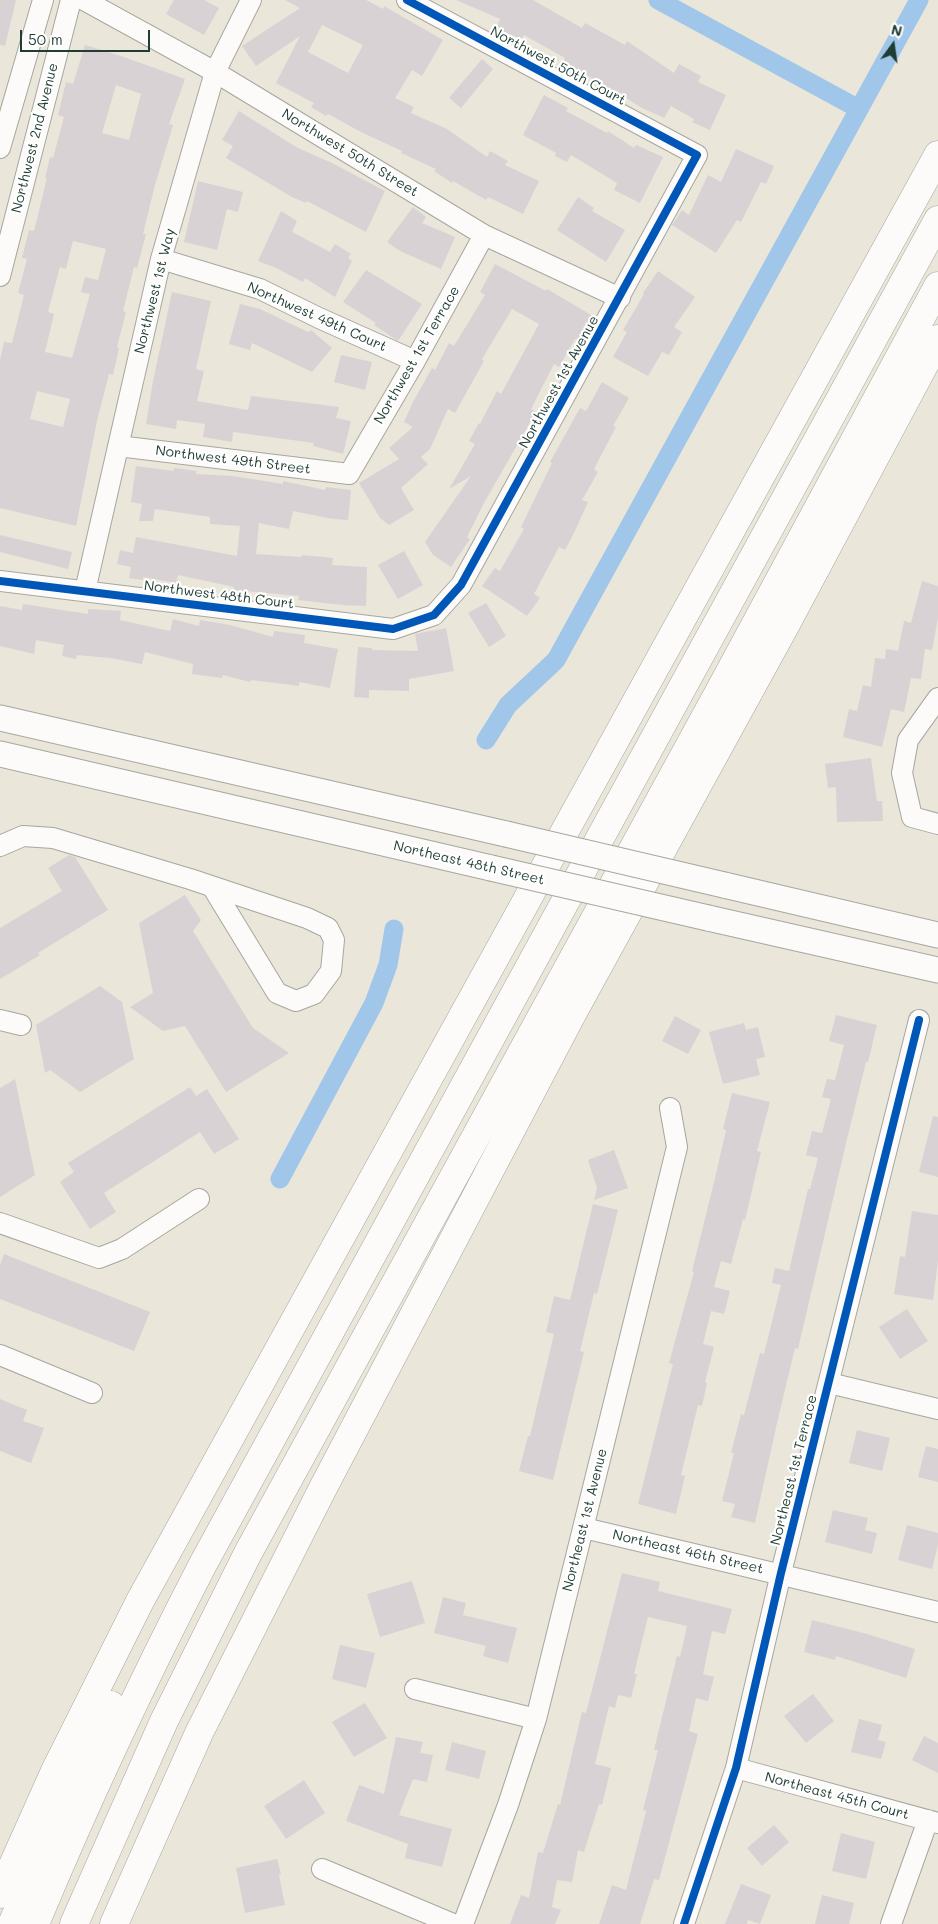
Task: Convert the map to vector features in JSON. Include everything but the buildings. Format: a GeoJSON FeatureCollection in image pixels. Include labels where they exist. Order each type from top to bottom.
{"type":"FeatureCollection","features":[{"type":"Feature","properties":{"kind":"highway"},"geometry":{"type":"LineString","coordinates":[[0,1894],[55,1771],[107,1665],[205,1481],[938,155]]}},
{"type":"Feature","properties":{"kind":"highway"},"geometry":{"type":"LineString","coordinates":[[35,1924],[91,1792],[151,1666],[203,1564],[938,220]]}},
{"type":"Feature","properties":{"kind":"highway"},"geometry":{"type":"LineString","coordinates":[[74,1924],[164,1721],[248,1553],[719,692],[938,286]]}},
{"type":"Feature","properties":{"kind":"highway"},"geometry":{"type":"LineString","coordinates":[[114,1924],[172,1790],[211,1708],[328,1479],[572,1014],[781,633],[938,339]]}},
{"type":"Feature","properties":{"kind":"highway"},"geometry":{"type":"LineString","coordinates":[[12,1924],[74,1781],[186,1559],[205,1481]]}},
{"type":"Feature","properties":{"kind":"main road"},"geometry":{"type":"LineString","coordinates":[[0,718],[938,935]]}},
{"type":"Feature","properties":{"kind":"main road","name":"Northeast 48th Street"},"geometry":{"type":"LineString","coordinates":[[0,754],[938,970]]}},
{"type":"Feature","properties":{"kind":"street","name":"Northwest 2nd Avenue"},"geometry":{"type":"LineString","coordinates":[[0,148],[43,0]]}},
{"type":"Feature","properties":{"kind":"street","name":"Northwest 2nd Avenue"},"geometry":{"type":"LineString","coordinates":[[0,276],[71,0]]}},
{"type":"Feature","properties":{"kind":"street","name":"Northwest 50th Street"},"geometry":{"type":"LineString","coordinates":[[84,0],[215,72],[484,235],[620,298]]}},
{"type":"Feature","properties":{"kind":"street","name":"Northwest 1st Way"},"geometry":{"type":"LineString","coordinates":[[85,591],[162,259],[215,72],[250,0]]}},
{"type":"Feature","properties":{"kind":"street","name":"Northwest 50th Court"},"geometry":{"type":"LineString","coordinates":[[407,0],[697,155]]}},
{"type":"Feature","properties":{"kind":"street","name":"Northwest 1st Avenue"},"geometry":{"type":"LineString","coordinates":[[434,615],[461,585],[697,155]]}},
{"type":"Feature","properties":{"kind":"street","name":"Northwest 1st Terrace"},"geometry":{"type":"LineString","coordinates":[[349,474],[415,362],[484,235]]}},
{"type":"Feature","properties":{"kind":"street","name":"Northwest 49th Court"},"geometry":{"type":"LineString","coordinates":[[162,259],[260,289],[318,318],[415,362]]}},
{"type":"Feature","properties":{"kind":"street","name":"Northwest 49th Street"},"geometry":{"type":"LineString","coordinates":[[118,446],[349,474]]}},
{"type":"Feature","properties":{"kind":"street","name":"Northwest 48th Court"},"geometry":{"type":"LineString","coordinates":[[0,582],[393,629],[434,615]]}},
{"type":"Feature","properties":{"kind":"street"},"geometry":{"type":"LineString","coordinates":[[938,698],[908,740],[902,773],[912,817],[938,824]]}},
{"type":"Feature","properties":{"kind":"street"},"geometry":{"type":"LineString","coordinates":[[0,846],[23,836],[53,838],[190,880],[307,918],[328,928],[334,940],[331,971],[314,994],[296,1001],[277,993],[213,888]]}},
{"type":"Feature","properties":{"kind":"street"},"geometry":{"type":"LineString","coordinates":[[0,1020],[21,1025]]}},
{"type":"Feature","properties":{"kind":"street","name":"Northeast 1st Terrace"},"geometry":{"type":"LineString","coordinates":[[684,1924],[736,1768],[781,1573],[919,1020]]}},
{"type":"Feature","properties":{"kind":"street","name":"Northeast 1st Avenue"},"geometry":{"type":"LineString","coordinates":[[463,1924],[508,1805],[536,1718],[677,1147],[670,1108]]}},
{"type":"Feature","properties":{"kind":"street"},"geometry":{"type":"LineString","coordinates":[[0,1222],[99,1258],[122,1249],[200,1199]]}},
{"type":"Feature","properties":{"kind":"street"},"geometry":{"type":"LineString","coordinates":[[0,1355],[92,1393]]}},
{"type":"Feature","properties":{"kind":"street"},"geometry":{"type":"LineString","coordinates":[[829,1383],[938,1409]]}},
{"type":"Feature","properties":{"kind":"street","name":"Northeast 46th Street"},"geometry":{"type":"LineString","coordinates":[[584,1528],[781,1573],[938,1612]]}},
{"type":"Feature","properties":{"kind":"street"},"geometry":{"type":"LineString","coordinates":[[415,1688],[536,1718]]}},
{"type":"Feature","properties":{"kind":"street","name":"Northeast 45th Court"},"geometry":{"type":"LineString","coordinates":[[736,1768],[933,1821]]}},
{"type":"Feature","properties":{"kind":"street"},"geometry":{"type":"LineString","coordinates":[[891,1924],[933,1821]]}},
{"type":"Feature","properties":{"kind":"street"},"geometry":{"type":"LineString","coordinates":[[322,1869],[453,1924]]}},
{"type":"Feature","properties":{"kind":"waterway"},"geometry":{"type":"LineString","coordinates":[[658,0],[859,109]]}},
{"type":"Feature","properties":{"kind":"waterway"},"geometry":{"type":"LineString","coordinates":[[486,740],[508,705],[556,660],[919,0]]}},
{"type":"Feature","properties":{"kind":"waterway"},"geometry":{"type":"LineString","coordinates":[[280,1179],[374,1003],[388,965],[394,929]]}},
{"type":"Feature","properties":{"kind":"cycle path"},"geometry":{"type":"LineString","coordinates":[[0,581],[393,629],[434,615],[461,585],[697,155],[407,0]]}},
{"type":"Feature","properties":{"kind":"cycle path"},"geometry":{"type":"LineString","coordinates":[[684,1924],[736,1768],[781,1573],[919,1020]]}}]}
